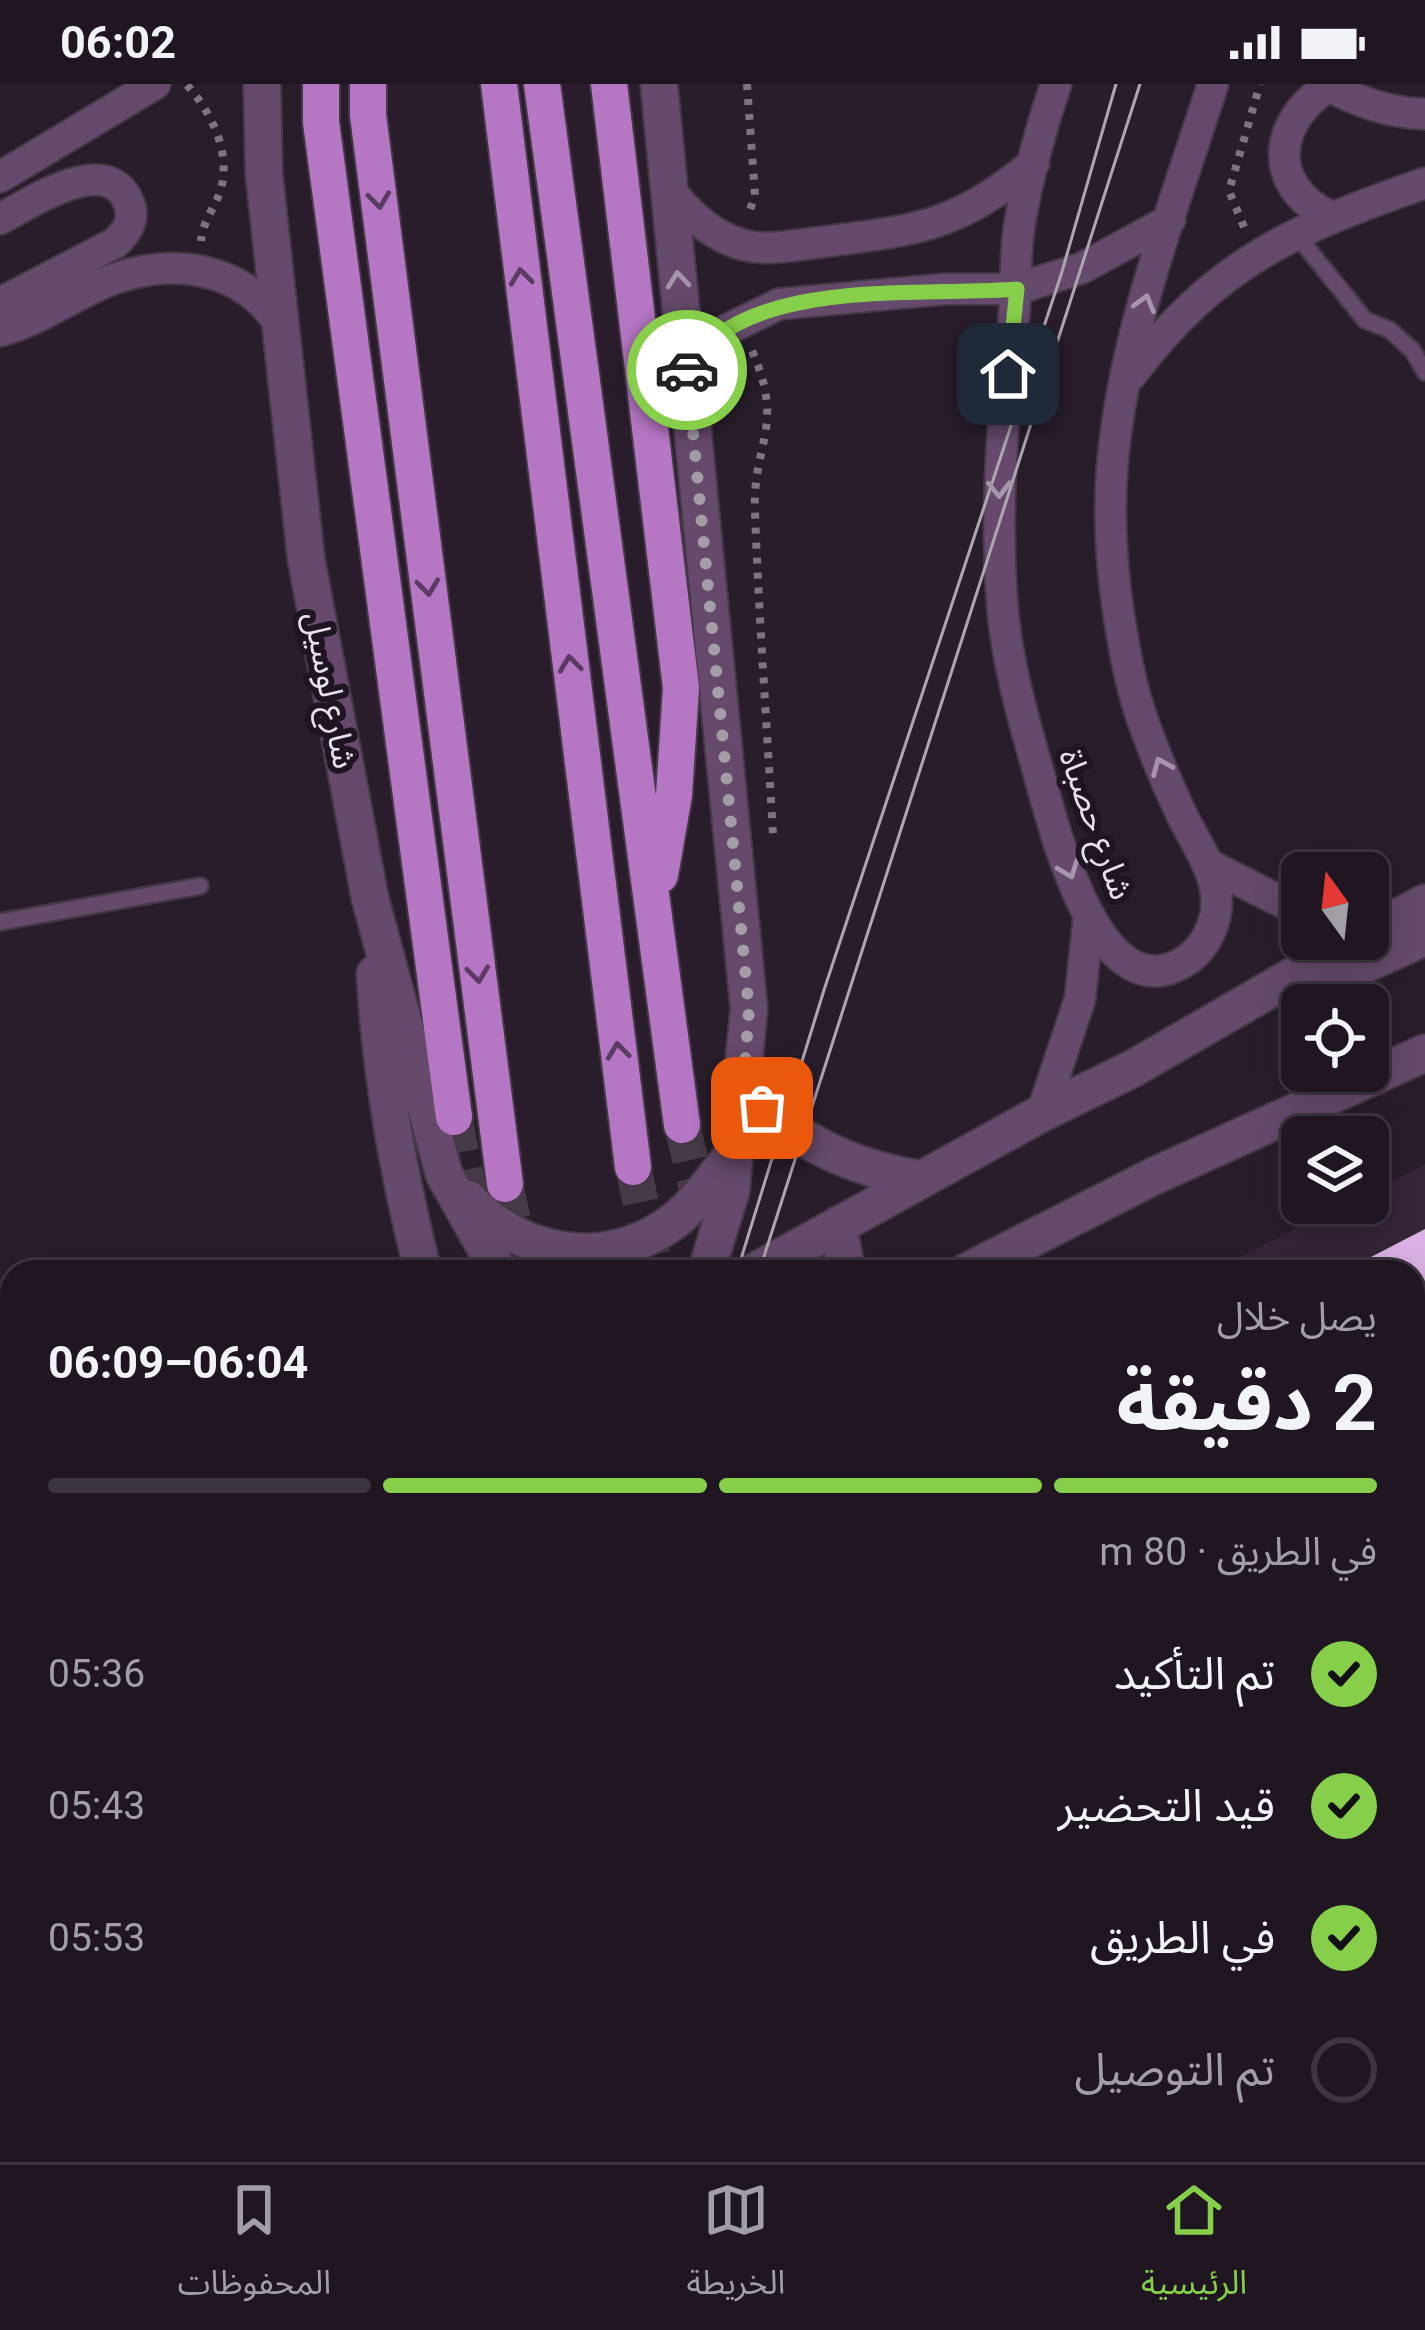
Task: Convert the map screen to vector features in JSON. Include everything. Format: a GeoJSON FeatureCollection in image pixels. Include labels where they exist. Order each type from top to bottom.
{"type":"FeatureCollection","features":[{"type":"Feature","properties":{"kind":"highway"},"geometry":{"type":"LineString","coordinates":[[321,84],[324,146],[454,1118]]}},
{"type":"Feature","properties":{"kind":"highway"},"geometry":{"type":"LineString","coordinates":[[368,84],[368,115],[505,1184]]}},
{"type":"Feature","properties":{"kind":"highway"},"geometry":{"type":"LineString","coordinates":[[499,84],[633,1167]]}},
{"type":"Feature","properties":{"kind":"highway"},"geometry":{"type":"LineString","coordinates":[[542,84],[682,1125]]}},
{"type":"Feature","properties":{"kind":"highway"},"geometry":{"type":"LineString","coordinates":[[609,84],[681,688],[674,795],[654,902]]}},
{"type":"Feature","properties":{"kind":"street"},"geometry":{"type":"LineString","coordinates":[[0,177],[155,84]]}},
{"type":"Feature","properties":{"kind":"street","name":"شارع لوسيل"},"geometry":{"type":"LineString","coordinates":[[262,84],[264,174],[306,558],[370,898],[444,1174],[493,1260]]}},
{"type":"Feature","properties":{"kind":"street"},"geometry":{"type":"LineString","coordinates":[[659,84],[749,1010],[738,1149],[710,1260]]}},
{"type":"Feature","properties":{"kind":"street","name":"شارع حصباة"},"geometry":{"type":"LineString","coordinates":[[1056,84],[1019,226],[1017,289],[998,459],[1002,606],[1022,712],[1055,832],[1089,915],[1120,958],[1146,971],[1172,968],[1196,954],[1209,935],[1216,911],[1208,865],[1145,729],[1124,645],[1112,558],[1112,471],[1124,384],[1213,84]]}},
{"type":"Feature","properties":{"kind":"street"},"geometry":{"type":"LineString","coordinates":[[1330,216],[1294,188],[1288,175],[1284,145],[1293,117],[1303,104],[1328,85],[1372,105],[1425,114]]}},
{"type":"Feature","properties":{"kind":"street"},"geometry":{"type":"LineString","coordinates":[[669,188],[697,221],[738,244],[761,249],[936,225],[987,198],[1034,163]]}},
{"type":"Feature","properties":{"kind":"street"},"geometry":{"type":"LineString","coordinates":[[0,219],[90,179],[118,186],[132,214],[126,233],[115,243],[0,303]]}},
{"type":"Feature","properties":{"kind":"street"},"geometry":{"type":"LineString","coordinates":[[1124,384],[1200,298],[1294,232],[1425,183]]}},
{"type":"Feature","properties":{"kind":"street"},"geometry":{"type":"LineString","coordinates":[[686,367],[740,322],[779,304],[946,289],[1017,289],[1082,268],[1170,220]]}},
{"type":"Feature","properties":{"kind":"street"},"geometry":{"type":"LineString","coordinates":[[0,331],[130,274],[197,272],[241,283],[266,303],[280,326]]}},
{"type":"Feature","properties":{"kind":"street"},"geometry":{"type":"LineString","coordinates":[[1208,865],[1281,903]]}},
{"type":"Feature","properties":{"kind":"street"},"geometry":{"type":"LineString","coordinates":[[370,898],[385,1098],[420,1260]]}},
{"type":"Feature","properties":{"kind":"street"},"geometry":{"type":"LineString","coordinates":[[1389,921],[1425,903]]}},
{"type":"Feature","properties":{"kind":"street"},"geometry":{"type":"LineString","coordinates":[[1042,1113],[1080,999],[1089,915]]}},
{"type":"Feature","properties":{"kind":"street"},"geometry":{"type":"LineString","coordinates":[[775,1260],[1042,1113],[1425,937]]}},
{"type":"Feature","properties":{"kind":"street"},"geometry":{"type":"LineString","coordinates":[[1134,1068],[1321,960]]}},
{"type":"Feature","properties":{"kind":"street"},"geometry":{"type":"LineString","coordinates":[[1389,1051],[1425,1032]]}},
{"type":"Feature","properties":{"kind":"street"},"geometry":{"type":"LineString","coordinates":[[1154,1176],[1425,1053]]}},
{"type":"Feature","properties":{"kind":"street"},"geometry":{"type":"LineString","coordinates":[[743,1090],[783,1126],[829,1153],[889,1174],[920,1179]]}},
{"type":"Feature","properties":{"kind":"street"},"geometry":{"type":"LineString","coordinates":[[990,1260],[1312,1092]]}},
{"type":"Feature","properties":{"kind":"street"},"geometry":{"type":"LineString","coordinates":[[444,1174],[486,1219],[528,1244],[576,1254],[624,1248],[668,1227],[738,1149]]}},
{"type":"Feature","properties":{"kind":"street"},"geometry":{"type":"LineString","coordinates":[[838,1225],[845,1260]]}},
{"type":"Feature","properties":{"kind":"lane"},"geometry":{"type":"LineString","coordinates":[[1294,232],[1365,320],[1390,330],[1413,351],[1425,372]]}},
{"type":"Feature","properties":{"kind":"lane"},"geometry":{"type":"LineString","coordinates":[[0,922],[200,886]]}},
{"type":"Feature","properties":{"kind":"path"},"geometry":{"type":"LineString","coordinates":[[186,84],[204,105],[222,143],[221,188],[203,219],[197,272]]}},
{"type":"Feature","properties":{"kind":"path"},"geometry":{"type":"LineString","coordinates":[[738,244],[755,195],[747,84]]}},
{"type":"Feature","properties":{"kind":"path"},"geometry":{"type":"LineString","coordinates":[[1247,234],[1229,191],[1260,84]]}},
{"type":"Feature","properties":{"kind":"path"},"geometry":{"type":"LineString","coordinates":[[740,322],[766,382],[769,413],[754,505],[774,853]]}},
{"type":"Feature","properties":{"kind":"shaded area"},"geometry":{"type":"Polygon","coordinates":[[[1425,1164],[1425,1260],[1233,1260],[1305,1224],[1389,1224],[1389,1182],[1425,1164]]]}},
{"type":"Feature","properties":{"kind":"building"},"geometry":{"type":"Polygon","coordinates":[[[1425,1229],[1425,1260],[1365,1260],[1425,1229]]]}},
{"type":"Feature","properties":{"kind":"tunnel"},"geometry":{"type":"LineString","coordinates":[[454,1117],[474,1220]]}},
{"type":"Feature","properties":{"kind":"tunnel"},"geometry":{"type":"LineString","coordinates":[[682,1125],[705,1222]]}},
{"type":"Feature","properties":{"kind":"tunnel"},"geometry":{"type":"LineString","coordinates":[[633,1167],[653,1260]]}},
{"type":"Feature","properties":{"kind":"tunnel"},"geometry":{"type":"LineString","coordinates":[[505,1184],[521,1260]]}},
{"type":"Feature","properties":{"kind":"tram line"},"geometry":{"type":"LineString","coordinates":[[741,1260],[824,990],[1061,275],[1116,84]]}},
{"type":"Feature","properties":{"kind":"tram line"},"geometry":{"type":"LineString","coordinates":[[763,1260],[1140,84]]}},
{"type":"Feature","properties":{"kind":"way so far"},"geometry":{"type":"LineString","coordinates":[[687,370],[749,1010],[743,1090],[762,1108]]}},
{"type":"Feature","properties":{"kind":"route"},"geometry":{"type":"LineString","coordinates":[[687,370],[728,329],[779,304],[946,289],[1017,289],[1008,374]]}}]}
